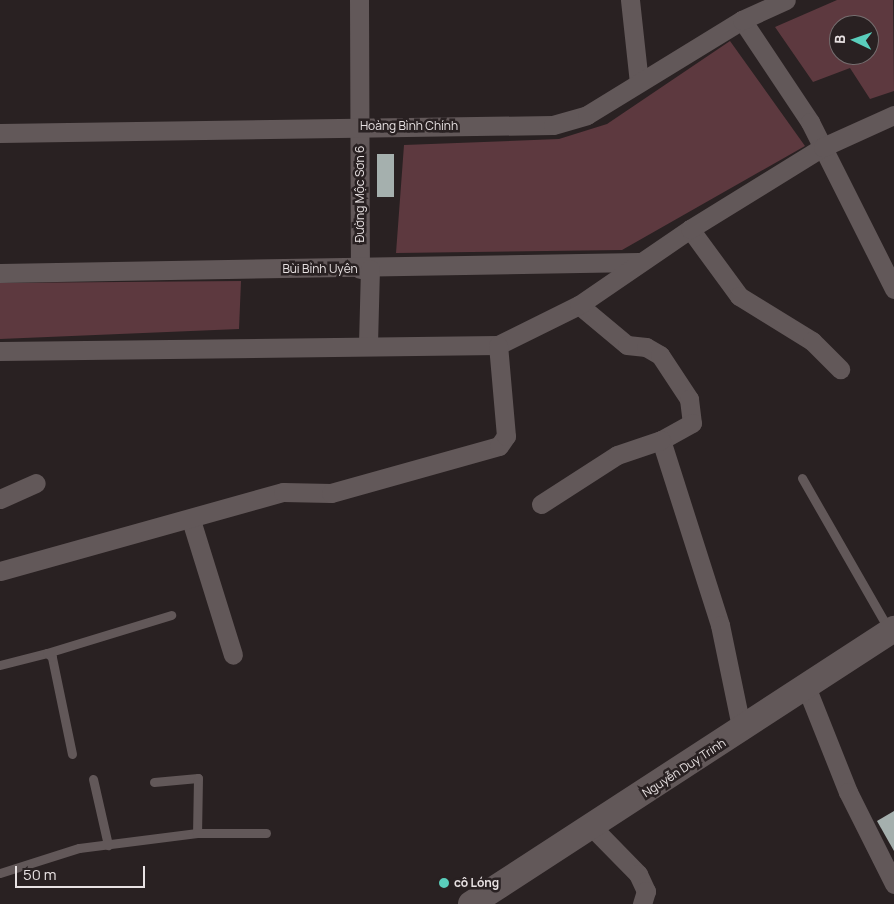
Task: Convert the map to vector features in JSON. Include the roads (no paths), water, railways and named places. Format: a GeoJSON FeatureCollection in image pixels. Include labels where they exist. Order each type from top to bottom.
{"type":"FeatureCollection","features":[{"type":"Feature","properties":{"kind":"street","name":"Đường Mộc Sơn 6"},"geometry":{"type":"LineString","coordinates":[[359,0],[360,126],[368,344]]}},
{"type":"Feature","properties":{"kind":"street"},"geometry":{"type":"LineString","coordinates":[[630,0],[639,83]]}},
{"type":"Feature","properties":{"kind":"street","name":"Hoàng Bình Chính"},"geometry":{"type":"LineString","coordinates":[[0,133],[360,126],[553,125],[587,115],[742,20],[786,0]]}},
{"type":"Feature","properties":{"kind":"street"},"geometry":{"type":"LineString","coordinates":[[742,20],[823,147],[894,290]]}},
{"type":"Feature","properties":{"kind":"street"},"geometry":{"type":"LineString","coordinates":[[0,351],[368,344],[498,345],[579,305],[639,262],[823,147],[894,114]]}},
{"type":"Feature","properties":{"kind":"street"},"geometry":{"type":"LineString","coordinates":[[690,229],[739,296],[812,341],[840,369]]}},
{"type":"Feature","properties":{"kind":"street","name":"Bùi Bỉnh Uyên"},"geometry":{"type":"LineString","coordinates":[[0,273],[365,269],[639,262]]}},
{"type":"Feature","properties":{"kind":"street"},"geometry":{"type":"LineString","coordinates":[[541,504],[617,455],[661,440],[692,422],[689,399],[660,356],[646,347],[627,345],[579,305]]}},
{"type":"Feature","properties":{"kind":"street"},"geometry":{"type":"LineString","coordinates":[[0,571],[103,540],[191,520],[283,492],[331,493],[499,446],[506,436],[498,345]]}},
{"type":"Feature","properties":{"kind":"street"},"geometry":{"type":"LineString","coordinates":[[661,440],[720,625],[742,731]]}},
{"type":"Feature","properties":{"kind":"street"},"geometry":{"type":"LineString","coordinates":[[0,499],[36,483]]}},
{"type":"Feature","properties":{"kind":"street"},"geometry":{"type":"LineString","coordinates":[[191,520],[233,655]]}},
{"type":"Feature","properties":{"kind":"street","name":"Nguyễn Duy Trinh"},"geometry":{"type":"LineString","coordinates":[[471,904],[893,633]]}},
{"type":"Feature","properties":{"kind":"street"},"geometry":{"type":"LineString","coordinates":[[807,689],[848,792],[894,884]]}},
{"type":"Feature","properties":{"kind":"street"},"geometry":{"type":"LineString","coordinates":[[592,827],[638,874],[646,891],[642,904]]}},
{"type":"Feature","properties":{"kind":"lane"},"geometry":{"type":"LineString","coordinates":[[802,478],[893,633]]}},
{"type":"Feature","properties":{"kind":"lane"},"geometry":{"type":"LineString","coordinates":[[0,665],[47,654],[172,615]]}},
{"type":"Feature","properties":{"kind":"lane"},"geometry":{"type":"LineString","coordinates":[[47,654],[52,657],[72,754]]}},
{"type":"Feature","properties":{"kind":"lane"},"geometry":{"type":"LineString","coordinates":[[154,782],[198,778],[196,833]]}},
{"type":"Feature","properties":{"kind":"lane"},"geometry":{"type":"LineString","coordinates":[[93,779],[108,845]]}},
{"type":"Feature","properties":{"kind":"lane"},"geometry":{"type":"LineString","coordinates":[[0,873],[79,848],[196,833],[266,833]]}},
{"type":"Feature","properties":{"kind":"place","name":"cô Lóng"},"geometry":{"type":"Point","coordinates":[444,883]}}]}
